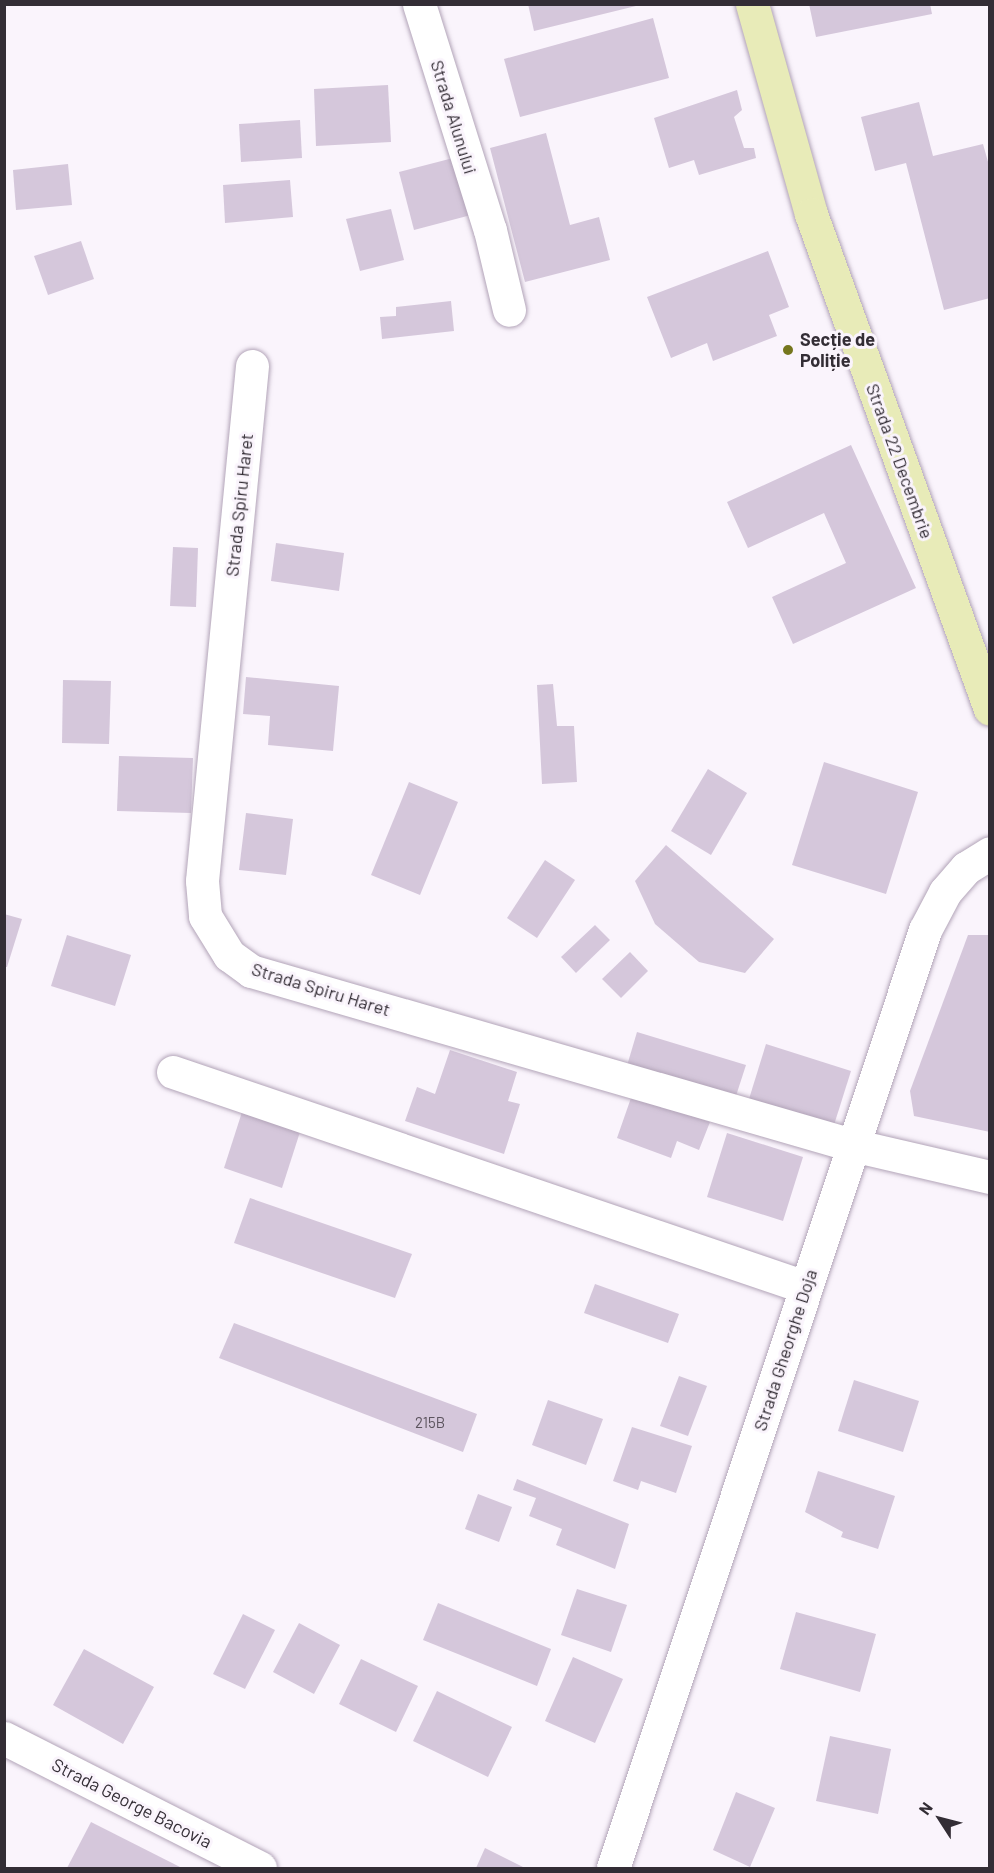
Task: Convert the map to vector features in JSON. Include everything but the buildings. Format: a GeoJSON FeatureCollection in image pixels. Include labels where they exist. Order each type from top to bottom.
{"type":"FeatureCollection","features":[{"type":"Feature","properties":{"kind":"main road","name":"Strada 22 Decembrie"},"geometry":{"type":"LineString","coordinates":[[752,4],[811,214],[990,709]]}},
{"type":"Feature","properties":{"kind":"street","name":"Strada Alunului"},"geometry":{"type":"LineString","coordinates":[[419,4],[490,230],[509,310]]}},
{"type":"Feature","properties":{"kind":"street","name":"Strada Spiru Haret"},"geometry":{"type":"LineString","coordinates":[[252,366],[202,880],[205,916],[218,941],[251,971],[852,1145],[990,1176]]}},
{"type":"Feature","properties":{"kind":"street","name":"Strada Gheorghe Doja"},"geometry":{"type":"LineString","coordinates":[[613,1869],[925,930],[945,892],[966,868],[990,853]]}},
{"type":"Feature","properties":{"kind":"street"},"geometry":{"type":"LineString","coordinates":[[173,1072],[805,1287]]}},
{"type":"Feature","properties":{"kind":"street","name":"Strada George Bacovia"},"geometry":{"type":"LineString","coordinates":[[4,1738],[260,1869]]}},
{"type":"Feature","properties":{"kind":"place","name":"Secție de Poliție"},"geometry":{"type":"Point","coordinates":[788,350]}}]}
